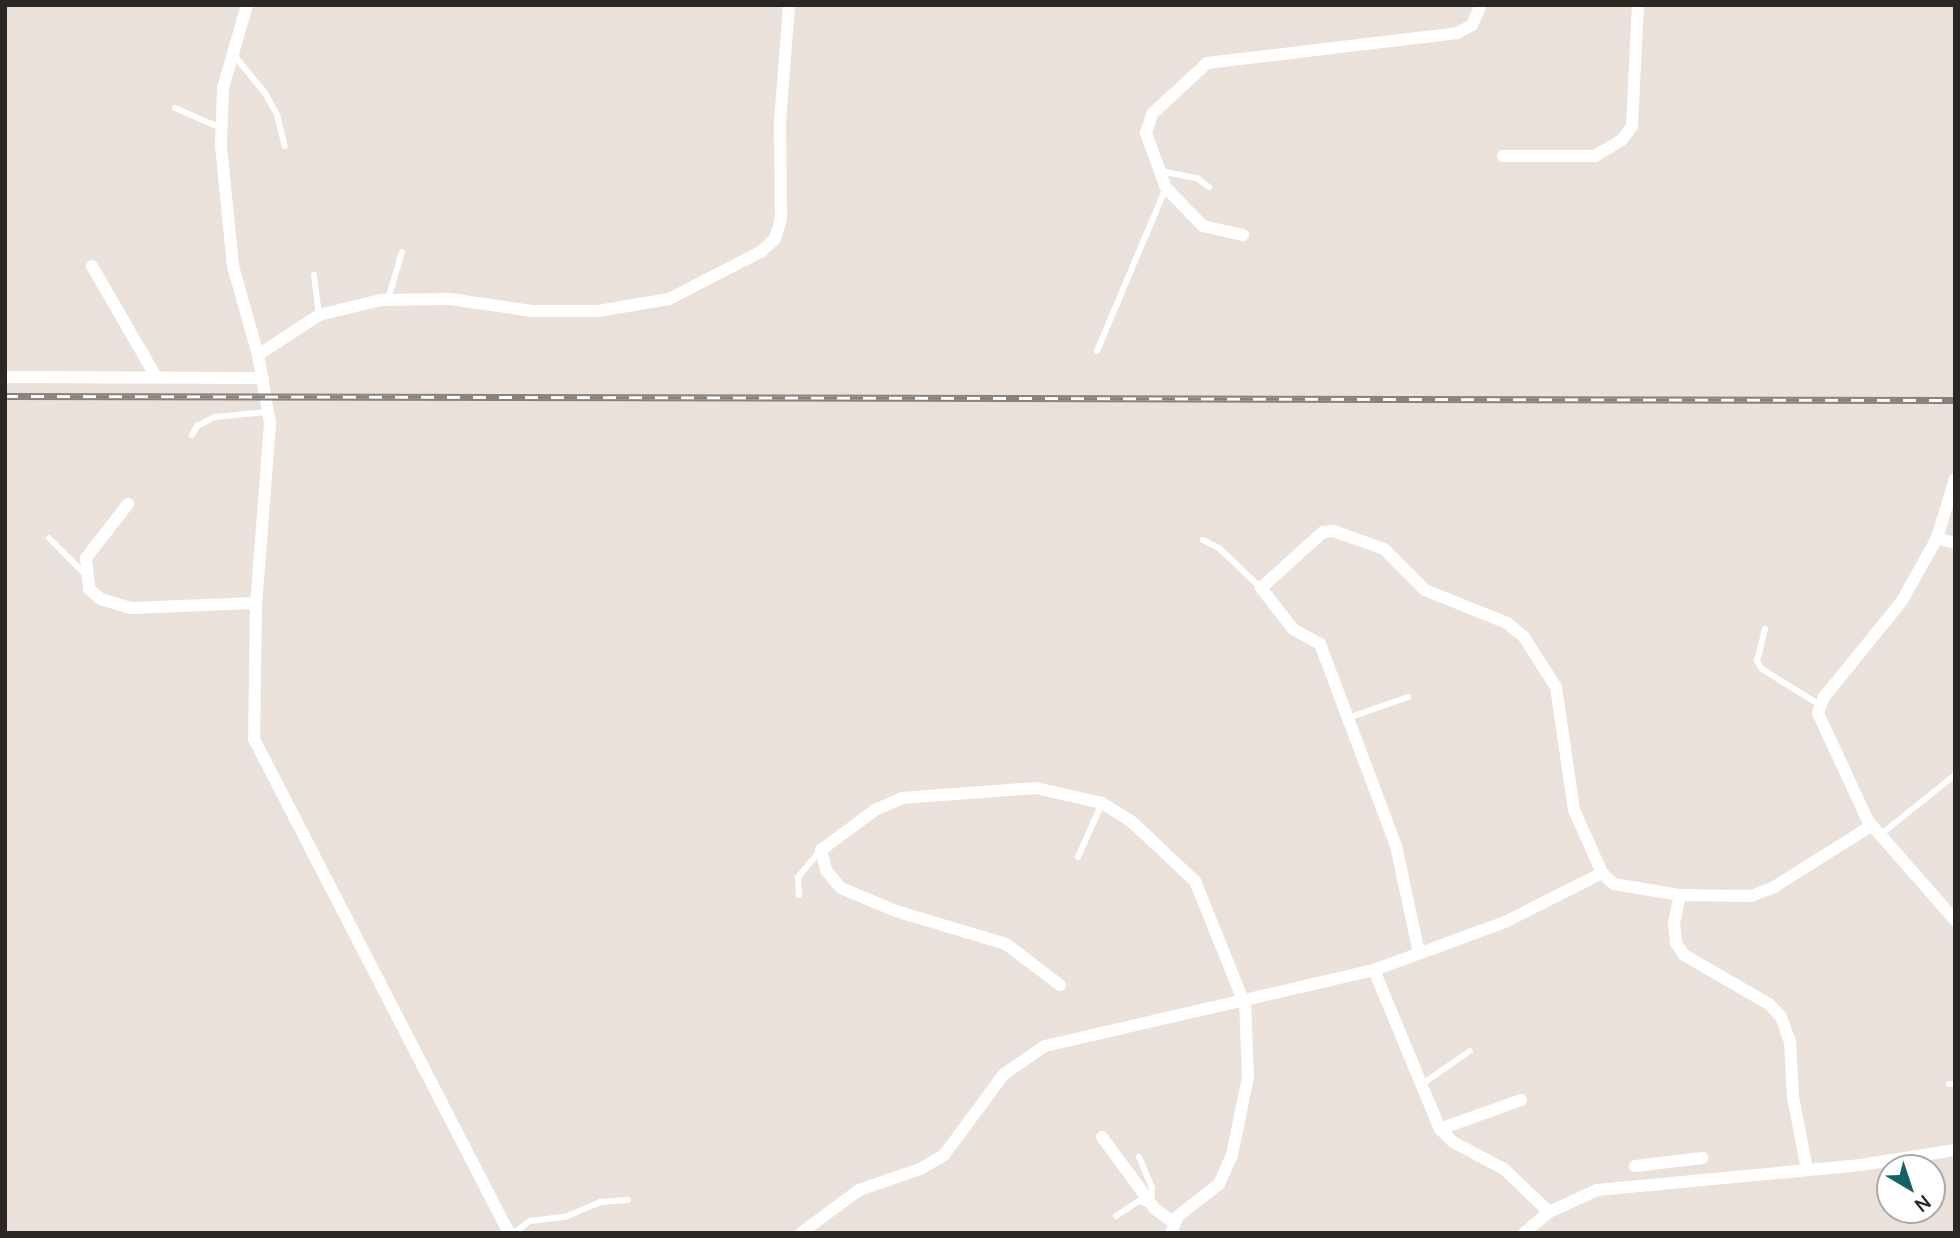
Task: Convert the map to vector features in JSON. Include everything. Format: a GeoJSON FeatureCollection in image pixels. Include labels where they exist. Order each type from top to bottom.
{"type":"FeatureCollection","features":[{"type":"Feature","properties":{"kind":"street"},"geometry":{"type":"LineString","coordinates":[[247,5],[231,51],[221,128],[233,266],[258,355],[269,412],[256,603],[252,729],[257,748],[509,1233]]}},
{"type":"Feature","properties":{"kind":"street"},"geometry":{"type":"LineString","coordinates":[[258,355],[319,315],[388,299],[450,299],[532,311],[598,311],[680,296],[769,246],[781,219],[780,122],[789,5]]}},
{"type":"Feature","properties":{"kind":"street"},"geometry":{"type":"LineString","coordinates":[[1244,235],[1203,226],[1166,188],[1158,170],[1147,121],[1208,63],[1457,33],[1472,25],[1481,5]]}},
{"type":"Feature","properties":{"kind":"street"},"geometry":{"type":"LineString","coordinates":[[1503,156],[1595,156],[1622,141],[1632,126],[1637,5]]}},
{"type":"Feature","properties":{"kind":"street"},"geometry":{"type":"LineString","coordinates":[[92,266],[156,377]]}},
{"type":"Feature","properties":{"kind":"street"},"geometry":{"type":"LineString","coordinates":[[5,377],[263,378]]}},
{"type":"Feature","properties":{"kind":"street"},"geometry":{"type":"LineString","coordinates":[[1955,480],[1937,538],[1896,610],[1820,705],[1819,720],[1840,754],[1875,830],[1955,920]]}},
{"type":"Feature","properties":{"kind":"street"},"geometry":{"type":"LineString","coordinates":[[128,503],[94,543],[86,558],[85,574],[89,589],[102,599],[131,608],[256,603]]}},
{"type":"Feature","properties":{"kind":"street"},"geometry":{"type":"LineString","coordinates":[[1419,953],[1396,846],[1320,645],[1293,629],[1261,588],[1323,532],[1332,531],[1384,549],[1425,590],[1518,629],[1556,687],[1572,802],[1602,873],[1620,887],[1680,895],[1763,893],[1875,830]]}},
{"type":"Feature","properties":{"kind":"street"},"geometry":{"type":"LineString","coordinates":[[1937,538],[1955,542]]}},
{"type":"Feature","properties":{"kind":"street"},"geometry":{"type":"LineString","coordinates":[[1060,985],[1006,944],[891,909],[841,888],[826,870],[821,850],[875,810],[902,798],[1037,788],[1102,803],[1132,822],[1195,881],[1244,999],[1248,1077],[1232,1155],[1219,1184],[1172,1228],[1102,1137]]}},
{"type":"Feature","properties":{"kind":"street"},"geometry":{"type":"LineString","coordinates":[[801,1233],[867,1185],[920,1169],[944,1156],[1004,1074],[1030,1053],[1244,999],[1374,970],[1505,922],[1602,873]]}},
{"type":"Feature","properties":{"kind":"street"},"geometry":{"type":"LineString","coordinates":[[1680,895],[1674,923],[1676,943],[1684,956],[1769,1004],[1781,1017],[1790,1042],[1793,1097],[1807,1170]]}},
{"type":"Feature","properties":{"kind":"street"},"geometry":{"type":"LineString","coordinates":[[1374,970],[1440,1129],[1453,1142],[1504,1169],[1549,1212]]}},
{"type":"Feature","properties":{"kind":"street"},"geometry":{"type":"LineString","coordinates":[[1440,1129],[1521,1100]]}},
{"type":"Feature","properties":{"kind":"street"},"geometry":{"type":"LineString","coordinates":[[1524,1233],[1549,1212],[1597,1190],[1807,1170],[1955,1150]]}},
{"type":"Feature","properties":{"kind":"street"},"geometry":{"type":"LineString","coordinates":[[1635,1166],[1703,1158]]}},
{"type":"Feature","properties":{"kind":"street"},"geometry":{"type":"LineString","coordinates":[[1665,1162],[1667,1183]]}},
{"type":"Feature","properties":{"kind":"lane"},"geometry":{"type":"LineString","coordinates":[[231,51],[265,93],[277,115],[285,146]]}},
{"type":"Feature","properties":{"kind":"lane"},"geometry":{"type":"LineString","coordinates":[[175,108],[221,128]]}},
{"type":"Feature","properties":{"kind":"lane"},"geometry":{"type":"LineString","coordinates":[[1158,170],[1198,178],[1209,187]]}},
{"type":"Feature","properties":{"kind":"lane"},"geometry":{"type":"LineString","coordinates":[[1097,351],[1166,188]]}},
{"type":"Feature","properties":{"kind":"lane"},"geometry":{"type":"LineString","coordinates":[[388,299],[402,253]]}},
{"type":"Feature","properties":{"kind":"lane"},"geometry":{"type":"LineString","coordinates":[[314,275],[319,315]]}},
{"type":"Feature","properties":{"kind":"lane"},"geometry":{"type":"LineString","coordinates":[[192,435],[197,426],[215,417],[269,412]]}},
{"type":"Feature","properties":{"kind":"lane"},"geometry":{"type":"LineString","coordinates":[[49,538],[85,574]]}},
{"type":"Feature","properties":{"kind":"lane"},"geometry":{"type":"LineString","coordinates":[[1203,540],[1220,548],[1261,588]]}},
{"type":"Feature","properties":{"kind":"lane"},"geometry":{"type":"LineString","coordinates":[[1765,629],[1757,661],[1762,669],[1820,705]]}},
{"type":"Feature","properties":{"kind":"lane"},"geometry":{"type":"LineString","coordinates":[[1348,718],[1408,697]]}},
{"type":"Feature","properties":{"kind":"lane"},"geometry":{"type":"LineString","coordinates":[[1875,830],[1955,775]]}},
{"type":"Feature","properties":{"kind":"lane"},"geometry":{"type":"LineString","coordinates":[[1078,857],[1102,803]]}},
{"type":"Feature","properties":{"kind":"lane"},"geometry":{"type":"LineString","coordinates":[[799,895],[799,877],[821,850]]}},
{"type":"Feature","properties":{"kind":"lane"},"geometry":{"type":"LineString","coordinates":[[1420,1085],[1470,1051]]}},
{"type":"Feature","properties":{"kind":"lane"},"geometry":{"type":"LineString","coordinates":[[1116,1216],[1139,1202],[1153,1206],[1152,1188],[1139,1157]]}},
{"type":"Feature","properties":{"kind":"lane"},"geometry":{"type":"LineString","coordinates":[[514,1233],[530,1221],[565,1217],[600,1202],[628,1200]]}},
{"type":"Feature","properties":{"kind":"railway"},"geometry":{"type":"LineString","coordinates":[[5,396],[1955,400]]}}]}
